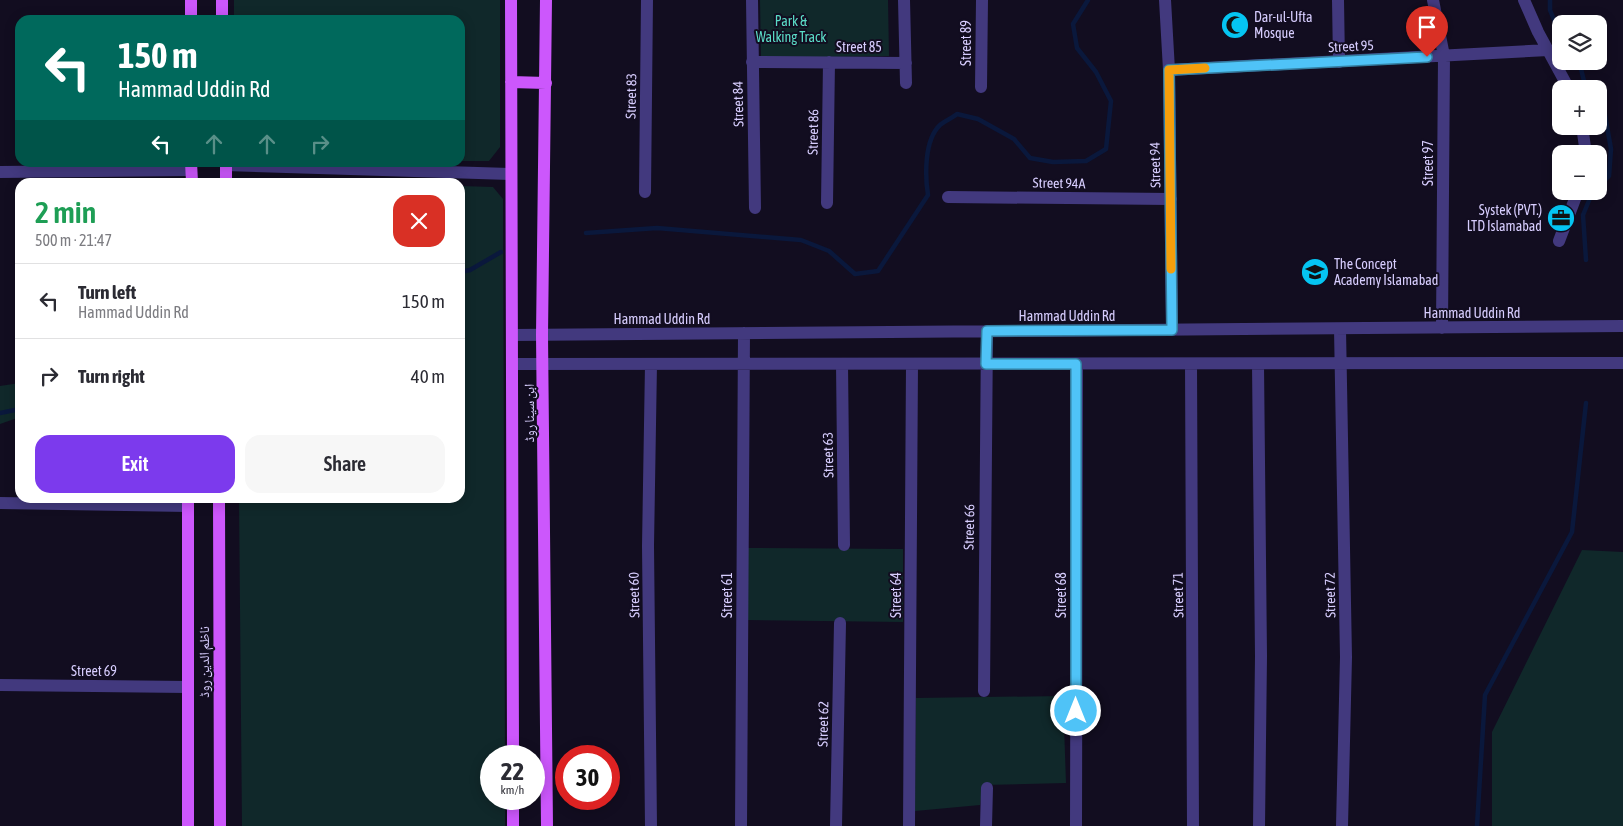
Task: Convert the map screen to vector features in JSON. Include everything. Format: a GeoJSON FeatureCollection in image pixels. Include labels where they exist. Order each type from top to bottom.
{"type":"FeatureCollection","features":[{"type":"Feature","properties":{"kind":"main road"},"geometry":{"type":"LineString","coordinates":[[191,0],[191,15]]}},
{"type":"Feature","properties":{"kind":"main road"},"geometry":{"type":"LineString","coordinates":[[222,0],[222,15]]}},
{"type":"Feature","properties":{"kind":"main road","name":"ابن سینا روڈ"},"geometry":{"type":"LineString","coordinates":[[511,0],[513,745]]}},
{"type":"Feature","properties":{"kind":"main road","name":"ابن سینا روڈ"},"geometry":{"type":"LineString","coordinates":[[546,0],[542,335],[544,364],[547,826]]}},
{"type":"Feature","properties":{"kind":"main road"},"geometry":{"type":"LineString","coordinates":[[511,82],[546,84]]}},
{"type":"Feature","properties":{"kind":"main road","name":"ناظم الدین روڈ"},"geometry":{"type":"LineString","coordinates":[[188,503],[188,826]]}},
{"type":"Feature","properties":{"kind":"main road","name":"ناظم الدین روڈ"},"geometry":{"type":"LineString","coordinates":[[219,503],[220,826]]}},
{"type":"Feature","properties":{"kind":"main road"},"geometry":{"type":"LineString","coordinates":[[513,810],[513,826]]}},
{"type":"Feature","properties":{"kind":"street","name":"Street 83"},"geometry":{"type":"LineString","coordinates":[[645,192],[647,0]]}},
{"type":"Feature","properties":{"kind":"street","name":"Street 84"},"geometry":{"type":"LineString","coordinates":[[752,0],[755,208]]}},
{"type":"Feature","properties":{"kind":"street"},"geometry":{"type":"LineString","coordinates":[[904,0],[906,83]]}},
{"type":"Feature","properties":{"kind":"street","name":"Street 89"},"geometry":{"type":"LineString","coordinates":[[981,87],[982,0]]}},
{"type":"Feature","properties":{"kind":"street","name":"Street 94"},"geometry":{"type":"LineString","coordinates":[[1165,0],[1169,70],[1172,330]]}},
{"type":"Feature","properties":{"kind":"street"},"geometry":{"type":"LineString","coordinates":[[1338,0],[1339,62]]}},
{"type":"Feature","properties":{"kind":"street","name":"Street 97"},"geometry":{"type":"LineString","coordinates":[[1433,0],[1444,56],[1442,328]]}},
{"type":"Feature","properties":{"kind":"street"},"geometry":{"type":"LineString","coordinates":[[1524,0],[1565,80]]}},
{"type":"Feature","properties":{"kind":"street","name":"Street 95"},"geometry":{"type":"LineString","coordinates":[[1169,70],[1548,50]]}},
{"type":"Feature","properties":{"kind":"street","name":"Street 85"},"geometry":{"type":"LineString","coordinates":[[752,62],[906,63]]}},
{"type":"Feature","properties":{"kind":"street","name":"Street 86"},"geometry":{"type":"LineString","coordinates":[[827,203],[829,62]]}},
{"type":"Feature","properties":{"kind":"street"},"geometry":{"type":"LineString","coordinates":[[312,167],[511,174]]}},
{"type":"Feature","properties":{"kind":"street"},"geometry":{"type":"LineString","coordinates":[[0,172],[192,172]]}},
{"type":"Feature","properties":{"kind":"street","name":"Street 94A"},"geometry":{"type":"LineString","coordinates":[[948,197],[1171,199]]}},
{"type":"Feature","properties":{"kind":"street"},"geometry":{"type":"LineString","coordinates":[[1559,241],[1575,200]]}},
{"type":"Feature","properties":{"kind":"street","name":"Hammad Uddin Rd"},"geometry":{"type":"LineString","coordinates":[[512,335],[1623,326]]}},
{"type":"Feature","properties":{"kind":"street","name":"Street 72"},"geometry":{"type":"LineString","coordinates":[[1340,328],[1346,657],[1342,826]]}},
{"type":"Feature","properties":{"kind":"street","name":"Street 66"},"geometry":{"type":"LineString","coordinates":[[984,691],[987,331]]}},
{"type":"Feature","properties":{"kind":"street","name":"Street 61"},"geometry":{"type":"LineString","coordinates":[[741,826],[744,333]]}},
{"type":"Feature","properties":{"kind":"street"},"geometry":{"type":"LineString","coordinates":[[512,364],[1623,363]]}},
{"type":"Feature","properties":{"kind":"street","name":"Street 60"},"geometry":{"type":"LineString","coordinates":[[651,364],[648,546],[651,826]]}},
{"type":"Feature","properties":{"kind":"street","name":"Street 63"},"geometry":{"type":"LineString","coordinates":[[842,364],[844,545]]}},
{"type":"Feature","properties":{"kind":"street","name":"Street 64"},"geometry":{"type":"LineString","coordinates":[[909,826],[912,364]]}},
{"type":"Feature","properties":{"kind":"street","name":"Street 68"},"geometry":{"type":"LineString","coordinates":[[1076,364],[1076,826]]}},
{"type":"Feature","properties":{"kind":"street","name":"Street 71"},"geometry":{"type":"LineString","coordinates":[[1191,364],[1193,826]]}},
{"type":"Feature","properties":{"kind":"street"},"geometry":{"type":"LineString","coordinates":[[1258,364],[1261,656],[1259,826]]}},
{"type":"Feature","properties":{"kind":"street"},"geometry":{"type":"LineString","coordinates":[[0,503],[15,503]]}},
{"type":"Feature","properties":{"kind":"street","name":"Street 62"},"geometry":{"type":"LineString","coordinates":[[836,826],[840,622]]}},
{"type":"Feature","properties":{"kind":"street","name":"Street 69"},"geometry":{"type":"LineString","coordinates":[[0,685],[188,686]]}},
{"type":"Feature","properties":{"kind":"street"},"geometry":{"type":"LineString","coordinates":[[986,826],[987,788]]}},
{"type":"Feature","properties":{"kind":"green space"},"geometry":{"type":"Polygon","coordinates":[[[234,0],[500,0],[500,147],[489,161],[465,161],[465,15],[234,15],[234,0]]]}},
{"type":"Feature","properties":{"kind":"green space","name":"Park & Walking Track"},"geometry":{"type":"Polygon","coordinates":[[[760,0],[888,0],[889,56],[761,58],[760,0]]]}},
{"type":"Feature","properties":{"kind":"green space"},"geometry":{"type":"Polygon","coordinates":[[[465,186],[493,187],[503,199],[505,745],[480,745],[480,810],[505,810],[505,826],[242,826],[239,503],[465,503],[465,186]]]}},
{"type":"Feature","properties":{"kind":"green space"},"geometry":{"type":"Polygon","coordinates":[[[15,384],[15,419],[0,424],[0,386],[15,384]]]}},
{"type":"Feature","properties":{"kind":"green space"},"geometry":{"type":"Polygon","coordinates":[[[746,548],[903,549],[903,622],[746,620],[746,548]]]}},
{"type":"Feature","properties":{"kind":"green space"},"geometry":{"type":"Polygon","coordinates":[[[1582,550],[1623,552],[1623,826],[1492,826],[1492,732],[1582,550]]]}},
{"type":"Feature","properties":{"kind":"green space"},"geometry":{"type":"Polygon","coordinates":[[[1063,696],[1066,783],[983,785],[980,805],[915,811],[916,698],[1063,696]]]}},
{"type":"Feature","properties":{"kind":"waterway"},"geometry":{"type":"LineString","coordinates":[[586,233],[657,228],[801,240],[829,251],[855,274],[878,271],[928,195],[926,178],[927,158],[928,149],[935,132],[940,125],[957,114],[978,119],[1014,139],[1030,158],[1053,162],[1086,161],[1106,149],[1111,101],[1096,72],[1077,48],[1073,24],[1088,0]]}},
{"type":"Feature","properties":{"kind":"waterway"},"geometry":{"type":"LineString","coordinates":[[1550,0],[1552,15]]}},
{"type":"Feature","properties":{"kind":"waterway"},"geometry":{"type":"LineString","coordinates":[[1581,70],[1584,80]]}},
{"type":"Feature","properties":{"kind":"waterway"},"geometry":{"type":"LineString","coordinates":[[1607,126],[1611,149],[1609,176],[1607,178]]}},
{"type":"Feature","properties":{"kind":"waterway"},"geometry":{"type":"LineString","coordinates":[[1586,260],[1583,215],[1589,200]]}},
{"type":"Feature","properties":{"kind":"waterway"},"geometry":{"type":"LineString","coordinates":[[465,271],[501,252]]}},
{"type":"Feature","properties":{"kind":"waterway"},"geometry":{"type":"LineString","coordinates":[[1477,826],[1485,695],[1572,532],[1586,403]]}},
{"type":"Feature","properties":{"kind":"waterway"},"geometry":{"type":"LineString","coordinates":[[0,413],[15,410]]}},
{"type":"Feature","properties":{"kind":"slow traffic"},"geometry":{"type":"LineString","coordinates":[[1171,269],[1169,70],[1205,68]]}},
{"type":"Feature","properties":{"kind":"place","name":"Dar-ul-Ufta Mosque"},"geometry":{"type":"Point","coordinates":[1235,25]}},
{"type":"Feature","properties":{"kind":"place","name":"Systek (PVT.) LTD Islamabad"},"geometry":{"type":"Point","coordinates":[1561,218]}},
{"type":"Feature","properties":{"kind":"place","name":"The Concept Academy Islamabad"},"geometry":{"type":"Point","coordinates":[1315,272]}},
{"type":"Feature","properties":{"kind":"route"},"geometry":{"type":"LineString","coordinates":[[1076,711],[1076,364],[986,364],[987,331],[1172,330],[1169,70],[1427,57]]}}]}
